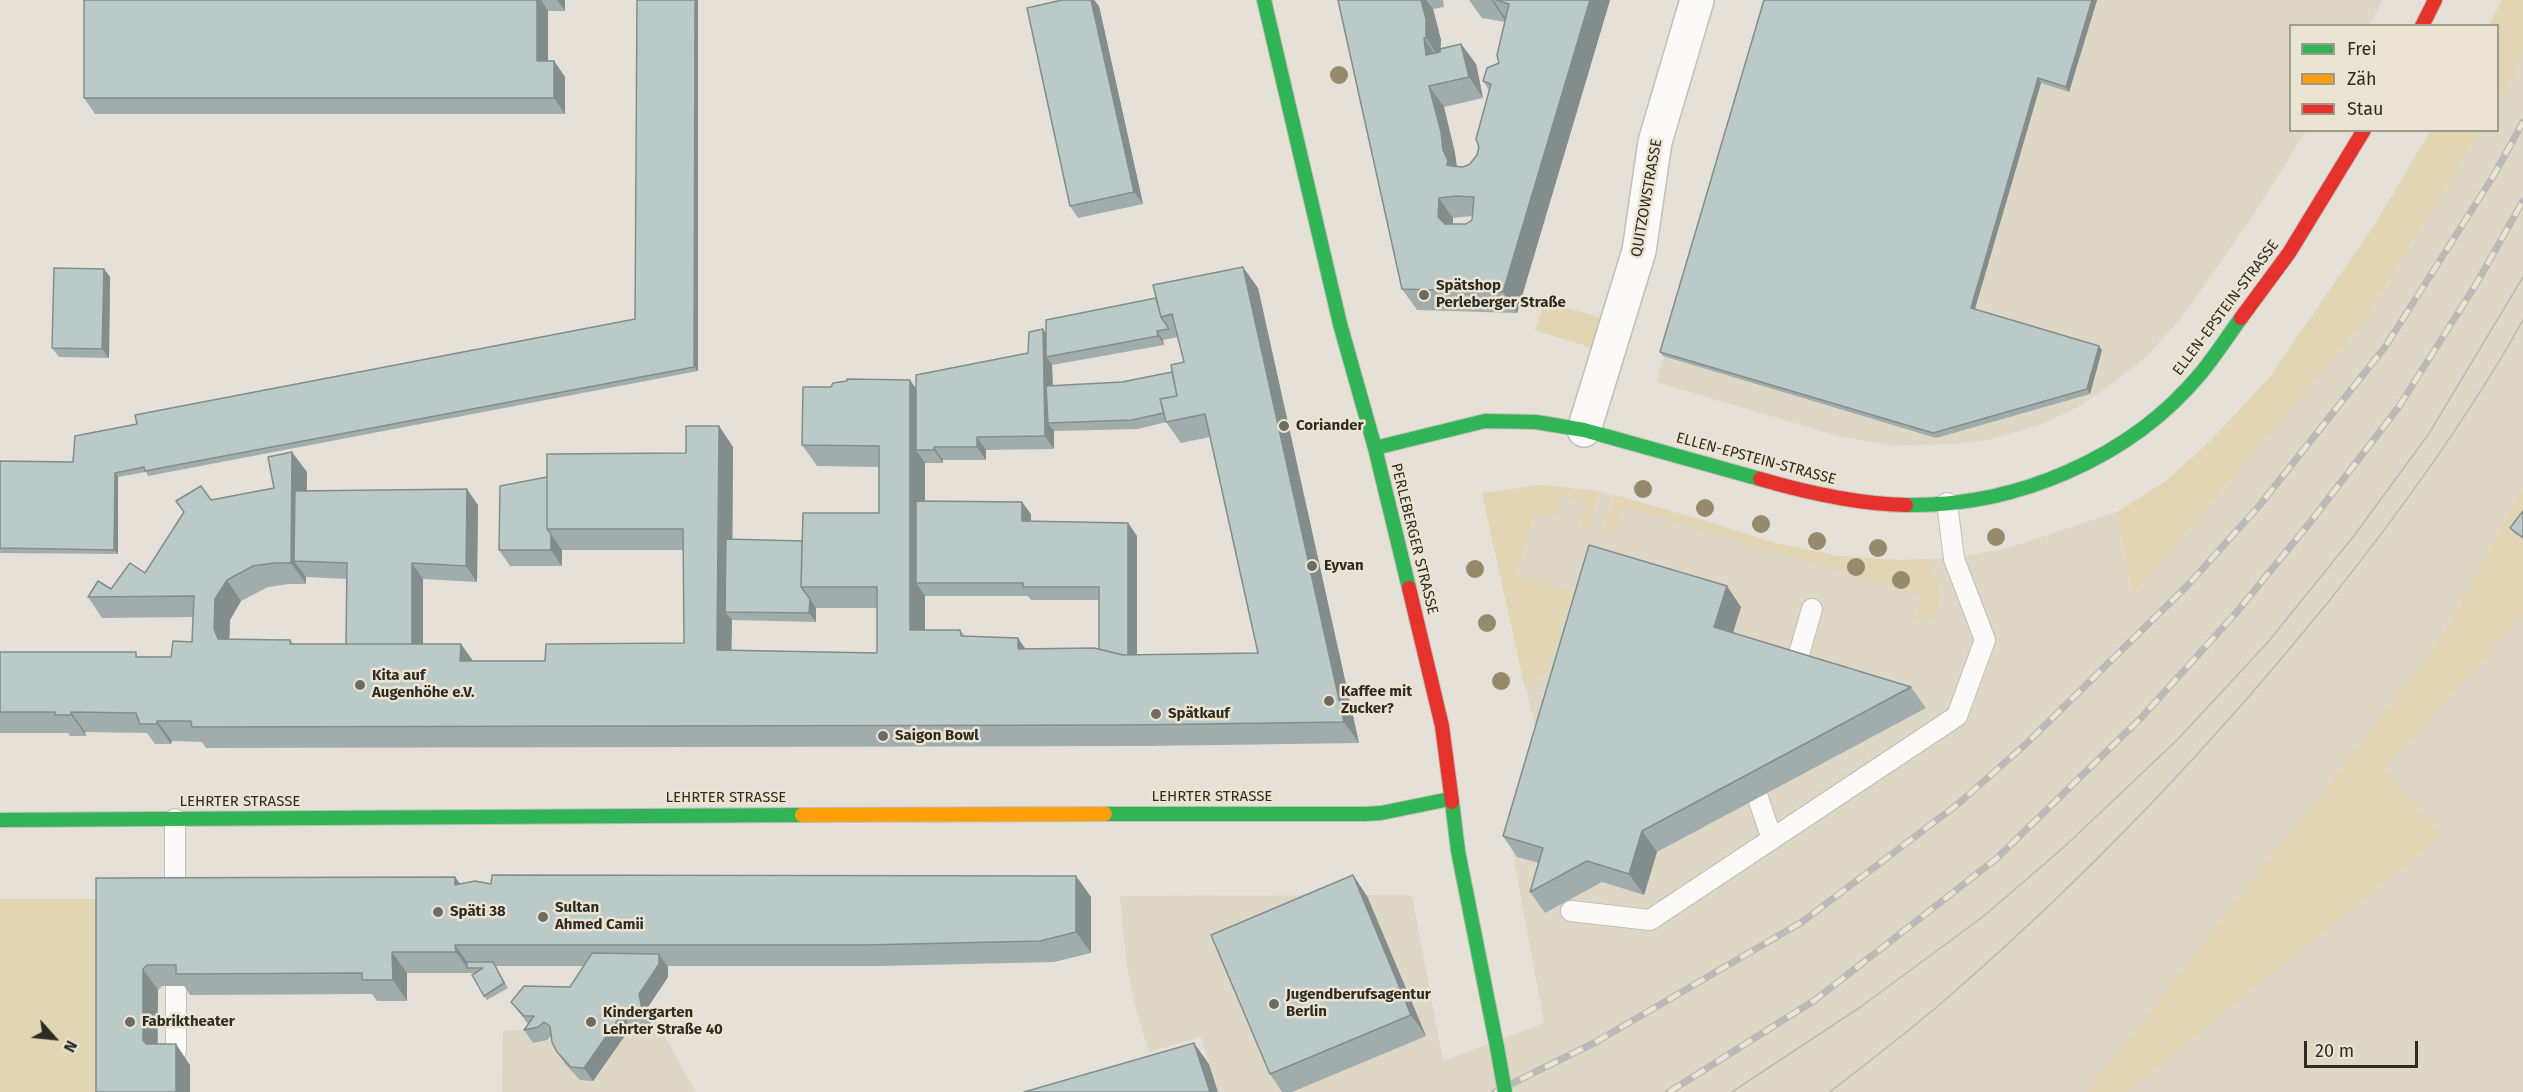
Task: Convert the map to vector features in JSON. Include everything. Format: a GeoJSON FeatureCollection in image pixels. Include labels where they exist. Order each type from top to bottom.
{"type":"FeatureCollection","features":[{"type":"Feature","properties":{"kind":"main road","name":"PERLEBERGER STRASSE"},"geometry":{"type":"LineString","coordinates":[[1264,0],[1340,324],[1375,448],[1439,710],[1450,800],[1505,1092]]}},
{"type":"Feature","properties":{"kind":"main road"},"geometry":{"type":"LineString","coordinates":[[2423,24],[2435,0]]}},
{"type":"Feature","properties":{"kind":"main road","name":"ELLEN-EPSTEIN-STRASSE"},"geometry":{"type":"LineString","coordinates":[[1375,448],[1485,421],[1536,422],[1584,430],[1812,494],[1880,504],[1947,503],[2001,494],[2068,473],[2118,444],[2162,412],[2200,374],[2283,262],[2363,132]]}},
{"type":"Feature","properties":{"kind":"main road","name":"LEHRTER STRASSE"},"geometry":{"type":"LineString","coordinates":[[0,820],[614,815],[1365,814],[1450,800]]}},
{"type":"Feature","properties":{"kind":"street","name":"QUITZOWSTRASSE"},"geometry":{"type":"LineString","coordinates":[[1584,430],[1639,251],[1655,142],[1697,0]]}},
{"type":"Feature","properties":{"kind":"lane"},"geometry":{"type":"LineString","coordinates":[[1571,911],[1650,920],[1957,716],[1985,640],[1954,559],[1947,503]]}},
{"type":"Feature","properties":{"kind":"lane"},"geometry":{"type":"LineString","coordinates":[[1795,668],[1812,609]]}},
{"type":"Feature","properties":{"kind":"lane"},"geometry":{"type":"LineString","coordinates":[[1758,798],[1772,839]]}},
{"type":"Feature","properties":{"kind":"lane"},"geometry":{"type":"LineString","coordinates":[[175,819],[175,898]]}},
{"type":"Feature","properties":{"kind":"lane"},"geometry":{"type":"LineString","coordinates":[[176,986],[177,1051]]}},
{"type":"Feature","properties":{"kind":"shaded area"},"geometry":{"type":"Polygon","coordinates":[[[1769,0],[2383,0],[2370,24],[2289,24],[2289,132],[2305,132],[2252,217],[2182,317],[2146,357],[2078,407],[2037,426],[1987,440],[1954,444],[1892,446],[1838,436],[1656,382],[1769,0]]]}},
{"type":"Feature","properties":{"kind":"shaded area"},"geometry":{"type":"Polygon","coordinates":[[[2502,0],[2523,0],[2523,51],[2514,75],[2499,100],[2499,24],[2490,24],[2502,0]]]}},
{"type":"Feature","properties":{"kind":"shaded area"},"geometry":{"type":"Polygon","coordinates":[[[2523,51],[2523,487],[2449,625],[2411,679],[2086,1092],[1218,1092],[1201,1037],[1149,1052],[1134,1002],[1126,960],[1120,896],[1412,895],[1443,1061],[1544,1023],[1513,854],[1542,758],[1482,493],[1540,485],[1598,491],[1701,519],[1775,543],[1838,556],[1900,560],[1952,558],[2007,548],[2117,512],[2135,594],[2363,323],[2479,132],[2499,132],[2499,100],[2514,75],[2523,51]]]}},
{"type":"Feature","properties":{"kind":"shaded area"},"geometry":{"type":"Polygon","coordinates":[[[2430,132],[2479,132],[2363,323],[2134,595],[2117,512],[2166,481],[2211,440],[2269,378],[2375,224],[2430,132]]]}},
{"type":"Feature","properties":{"kind":"shaded area"},"geometry":{"type":"Polygon","coordinates":[[[1545,301],[1601,318],[1592,348],[1535,330],[1545,301]]]}},
{"type":"Feature","properties":{"kind":"shaded area"},"geometry":{"type":"Polygon","coordinates":[[[1540,485],[1598,491],[1588,529],[1581,527],[1588,502],[1562,494],[1554,518],[1534,513],[1515,575],[1573,592],[1548,671],[1525,688],[1482,493],[1540,485]]]}},
{"type":"Feature","properties":{"kind":"shaded area"},"geometry":{"type":"Polygon","coordinates":[[[2523,487],[2523,615],[2385,769],[2442,836],[2126,1092],[2086,1092],[2411,679],[2449,625],[2523,487]]]}},
{"type":"Feature","properties":{"kind":"shaded area"},"geometry":{"type":"Polygon","coordinates":[[[1616,495],[1775,543],[1838,556],[1900,560],[1926,559],[1940,590],[1939,604],[1929,621],[1915,620],[1924,597],[1916,593],[1622,506],[1614,531],[1605,528],[1616,495]]]}},
{"type":"Feature","properties":{"kind":"shaded area"},"geometry":{"type":"Polygon","coordinates":[[[2523,615],[2523,1092],[2126,1092],[2442,836],[2385,769],[2523,615]]]}},
{"type":"Feature","properties":{"kind":"shaded area"},"geometry":{"type":"Polygon","coordinates":[[[0,899],[110,899],[110,1092],[0,1092],[0,899]]]}},
{"type":"Feature","properties":{"kind":"shaded area","name":"Kindergarten Lehrter Straße 40"},"geometry":{"type":"Polygon","coordinates":[[[668,967],[668,977],[648,1007],[696,1092],[502,1092],[503,1031],[532,1029],[668,967]]]}},
{"type":"Feature","properties":{"kind":"building"},"geometry":{"type":"Polygon","coordinates":[[[84,0],[537,0],[537,61],[554,61],[554,98],[84,98],[84,0]]]}},
{"type":"Feature","properties":{"kind":"building"},"geometry":{"type":"Polygon","coordinates":[[[637,0],[695,0],[694,367],[145,471],[144,467],[115,473],[114,550],[0,548],[0,461],[73,462],[75,436],[137,424],[135,415],[635,319],[637,0]]]}},
{"type":"Feature","properties":{"kind":"building"},"geometry":{"type":"Polygon","coordinates":[[[1062,0],[1091,0],[1134,192],[1070,206],[1027,8],[1062,0]]]}},
{"type":"Feature","properties":{"kind":"building"},"geometry":{"type":"Polygon","coordinates":[[[1338,0],[1421,0],[1426,19],[1426,38],[1424,38],[1426,55],[1461,44],[1469,77],[1429,86],[1441,132],[1443,150],[1448,161],[1447,165],[1463,167],[1470,164],[1477,155],[1479,147],[1476,139],[1491,84],[1483,81],[1487,68],[1499,63],[1497,55],[1509,4],[1496,0],[1590,0],[1503,292],[1402,289],[1338,0]],[[1474,197],[1439,198],[1438,217],[1445,224],[1466,224],[1472,220],[1474,197]]]}},
{"type":"Feature","properties":{"kind":"building"},"geometry":{"type":"Polygon","coordinates":[[[1764,0],[2092,0],[2066,87],[2038,78],[1971,308],[2099,346],[2087,389],[1933,433],[1660,352],[1764,0]]]}},
{"type":"Feature","properties":{"kind":"building"},"geometry":{"type":"Polygon","coordinates":[[[1243,267],[1344,722],[1134,725],[192,727],[191,721],[157,721],[157,724],[140,724],[136,713],[71,712],[71,715],[55,715],[55,712],[0,712],[0,652],[136,652],[136,657],[171,657],[173,641],[192,642],[194,596],[88,597],[98,581],[111,589],[130,563],[145,573],[184,512],[176,501],[201,486],[211,500],[274,488],[268,457],[292,452],[291,563],[253,566],[227,580],[215,599],[214,629],[218,639],[290,640],[290,644],[461,644],[460,661],[545,661],[546,644],[684,643],[683,529],[547,529],[547,454],[686,453],[686,426],[719,426],[717,650],[877,653],[877,587],[801,587],[803,513],[879,513],[879,446],[802,445],[803,387],[831,387],[833,383],[847,381],[847,379],[910,380],[910,630],[960,630],[961,636],[1018,638],[1018,649],[1094,648],[1123,655],[1258,653],[1205,414],[1166,422],[1160,399],[1177,396],[1171,365],[1184,362],[1172,314],[1161,317],[1153,285],[1243,267]]]}},
{"type":"Feature","properties":{"kind":"building"},"geometry":{"type":"Polygon","coordinates":[[[54,268],[104,269],[102,349],[52,348],[54,268]]]}},
{"type":"Feature","properties":{"kind":"building"},"geometry":{"type":"Polygon","coordinates":[[[1156,298],[1161,317],[1169,329],[1157,331],[1158,336],[1046,357],[1046,320],[1156,298]]]}},
{"type":"Feature","properties":{"kind":"building"},"geometry":{"type":"Polygon","coordinates":[[[1043,329],[1045,436],[977,437],[977,447],[934,447],[934,450],[916,450],[916,375],[1028,353],[1029,332],[1043,329]]]}},
{"type":"Feature","properties":{"kind":"building"},"geometry":{"type":"Polygon","coordinates":[[[1172,372],[1177,396],[1160,399],[1164,413],[1132,420],[1048,423],[1046,386],[1122,382],[1172,372]]]}},
{"type":"Feature","properties":{"kind":"building"},"geometry":{"type":"Polygon","coordinates":[[[547,477],[547,529],[551,534],[551,550],[499,550],[500,486],[547,477]]]}},
{"type":"Feature","properties":{"kind":"building"},"geometry":{"type":"Polygon","coordinates":[[[467,489],[466,566],[412,563],[412,644],[346,644],[347,563],[294,561],[295,491],[467,489]]]}},
{"type":"Feature","properties":{"kind":"building"},"geometry":{"type":"Polygon","coordinates":[[[916,501],[1022,502],[1022,521],[1128,523],[1128,655],[1099,649],[1099,587],[1023,587],[1023,583],[916,583],[916,501]]]}},
{"type":"Feature","properties":{"kind":"building"},"geometry":{"type":"Polygon","coordinates":[[[2523,511],[2523,536],[2522,537],[2510,528],[2523,511]]]}},
{"type":"Feature","properties":{"kind":"building"},"geometry":{"type":"Polygon","coordinates":[[[726,539],[802,541],[801,587],[810,599],[809,613],[725,612],[726,539]]]}},
{"type":"Feature","properties":{"kind":"building"},"geometry":{"type":"Polygon","coordinates":[[[1589,545],[1727,586],[1714,627],[1911,687],[1642,831],[1629,874],[1587,861],[1530,892],[1543,848],[1503,836],[1589,545]]]}},
{"type":"Feature","properties":{"kind":"building"},"geometry":{"type":"Polygon","coordinates":[[[492,875],[1076,876],[1076,932],[1040,941],[865,945],[455,945],[456,952],[392,952],[393,980],[362,980],[362,973],[176,974],[176,965],[147,965],[143,969],[143,1040],[146,1044],[176,1044],[176,1092],[96,1092],[96,878],[455,877],[455,885],[475,881],[491,884],[492,875]]]}},
{"type":"Feature","properties":{"kind":"building"},"geometry":{"type":"Polygon","coordinates":[[[1353,875],[1411,1015],[1270,1074],[1211,935],[1353,875]]]}},
{"type":"Feature","properties":{"kind":"building"},"geometry":{"type":"Polygon","coordinates":[[[592,953],[659,954],[659,964],[639,994],[643,1014],[622,1014],[584,1068],[571,1067],[557,1052],[552,1042],[550,1026],[544,1022],[538,1027],[524,1030],[534,1016],[524,1016],[511,1002],[524,986],[570,987],[592,953]]]}},
{"type":"Feature","properties":{"kind":"building"},"geometry":{"type":"Polygon","coordinates":[[[467,962],[493,962],[504,983],[484,996],[472,975],[483,968],[467,968],[467,962]]]}},
{"type":"Feature","properties":{"kind":"building"},"geometry":{"type":"Polygon","coordinates":[[[1194,1043],[1210,1092],[1024,1092],[1194,1043]]]}},
{"type":"Feature","properties":{"kind":"tram line"},"geometry":{"type":"LineString","coordinates":[[1732,1092],[1862,1006],[1985,915],[2064,847],[2177,740],[2268,642],[2353,537],[2428,435],[2523,277]]}},
{"type":"Feature","properties":{"kind":"tram line"},"geometry":{"type":"LineString","coordinates":[[1830,1092],[1931,1012],[2049,906],[2148,807],[2243,704],[2333,596],[2434,462],[2480,392],[2523,320]]}},
{"type":"Feature","properties":{"kind":"railway"},"geometry":{"type":"LineString","coordinates":[[1495,1092],[1594,1043],[1802,922],[1958,804],[2027,743],[2188,585],[2259,506],[2385,347],[2494,175],[2523,122]]}},
{"type":"Feature","properties":{"kind":"railway"},"geometry":{"type":"LineString","coordinates":[[1669,1092],[1815,1000],[1996,859],[2141,718],[2235,614],[2308,525],[2398,408],[2475,286],[2523,201]]}},
{"type":"Feature","properties":{"kind":"traffic: fast"},"geometry":{"type":"LineString","coordinates":[[1264,0],[1340,324],[1375,448],[1409,588]]}},
{"type":"Feature","properties":{"kind":"traffic: fast"},"geometry":{"type":"LineString","coordinates":[[1906,505],[1947,503],[1988,497],[2029,487],[2068,472],[2106,453],[2141,430],[2173,403],[2201,373],[2241,318]]}},
{"type":"Feature","properties":{"kind":"traffic: fast"},"geometry":{"type":"LineString","coordinates":[[1375,448],[1485,421],[1536,422],[1584,430],[1760,479]]}},
{"type":"Feature","properties":{"kind":"traffic: fast"},"geometry":{"type":"LineString","coordinates":[[1105,814],[1365,814],[1450,799]]}},
{"type":"Feature","properties":{"kind":"traffic: fast"},"geometry":{"type":"LineString","coordinates":[[1452,802],[1458,851],[1497,1047]]}},
{"type":"Feature","properties":{"kind":"traffic: fast"},"geometry":{"type":"LineString","coordinates":[[0,820],[802,815]]}},
{"type":"Feature","properties":{"kind":"traffic: fast"},"geometry":{"type":"LineString","coordinates":[[1497,1047],[1505,1092]]}},
{"type":"Feature","properties":{"kind":"traffic: slow"},"geometry":{"type":"LineString","coordinates":[[802,815],[1105,814]]}},
{"type":"Feature","properties":{"kind":"traffic: jam"},"geometry":{"type":"LineString","coordinates":[[2423,24],[2435,0]]}},
{"type":"Feature","properties":{"kind":"traffic: jam"},"geometry":{"type":"LineString","coordinates":[[2241,318],[2289,253],[2363,132]]}},
{"type":"Feature","properties":{"kind":"traffic: jam"},"geometry":{"type":"LineString","coordinates":[[1760,479],[1832,497],[1906,505]]}},
{"type":"Feature","properties":{"kind":"traffic: jam"},"geometry":{"type":"LineString","coordinates":[[1409,588],[1442,726],[1452,802]]}},
{"type":"Feature","properties":{"kind":"place","name":"Spätshop Perleberger Straße"},"geometry":{"type":"Point","coordinates":[1424,295]}},
{"type":"Feature","properties":{"kind":"place","name":"Coriander"},"geometry":{"type":"Point","coordinates":[1284,426]}},
{"type":"Feature","properties":{"kind":"place","name":"Eyvan"},"geometry":{"type":"Point","coordinates":[1312,566]}},
{"type":"Feature","properties":{"kind":"place","name":"Kita auf Augenhöhe e.V."},"geometry":{"type":"Point","coordinates":[360,685]}},
{"type":"Feature","properties":{"kind":"place","name":"Kaffee mit Zucker?"},"geometry":{"type":"Point","coordinates":[1329,701]}},
{"type":"Feature","properties":{"kind":"place","name":"Spätkauf"},"geometry":{"type":"Point","coordinates":[1156,714]}},
{"type":"Feature","properties":{"kind":"place","name":"Saigon Bowl"},"geometry":{"type":"Point","coordinates":[883,736]}},
{"type":"Feature","properties":{"kind":"place","name":"Späti 38"},"geometry":{"type":"Point","coordinates":[438,912]}},
{"type":"Feature","properties":{"kind":"place","name":"Sultan Ahmed Camii"},"geometry":{"type":"Point","coordinates":[543,917]}},
{"type":"Feature","properties":{"kind":"place","name":"Jugendberufsagentur Berlin"},"geometry":{"type":"Point","coordinates":[1274,1004]}},
{"type":"Feature","properties":{"kind":"place","name":"Fabriktheater"},"geometry":{"type":"Point","coordinates":[130,1022]}},
{"type":"Feature","properties":{"kind":"place","name":"Kindergarten Lehrter Straße 40"},"geometry":{"type":"Point","coordinates":[591,1022]}}]}
